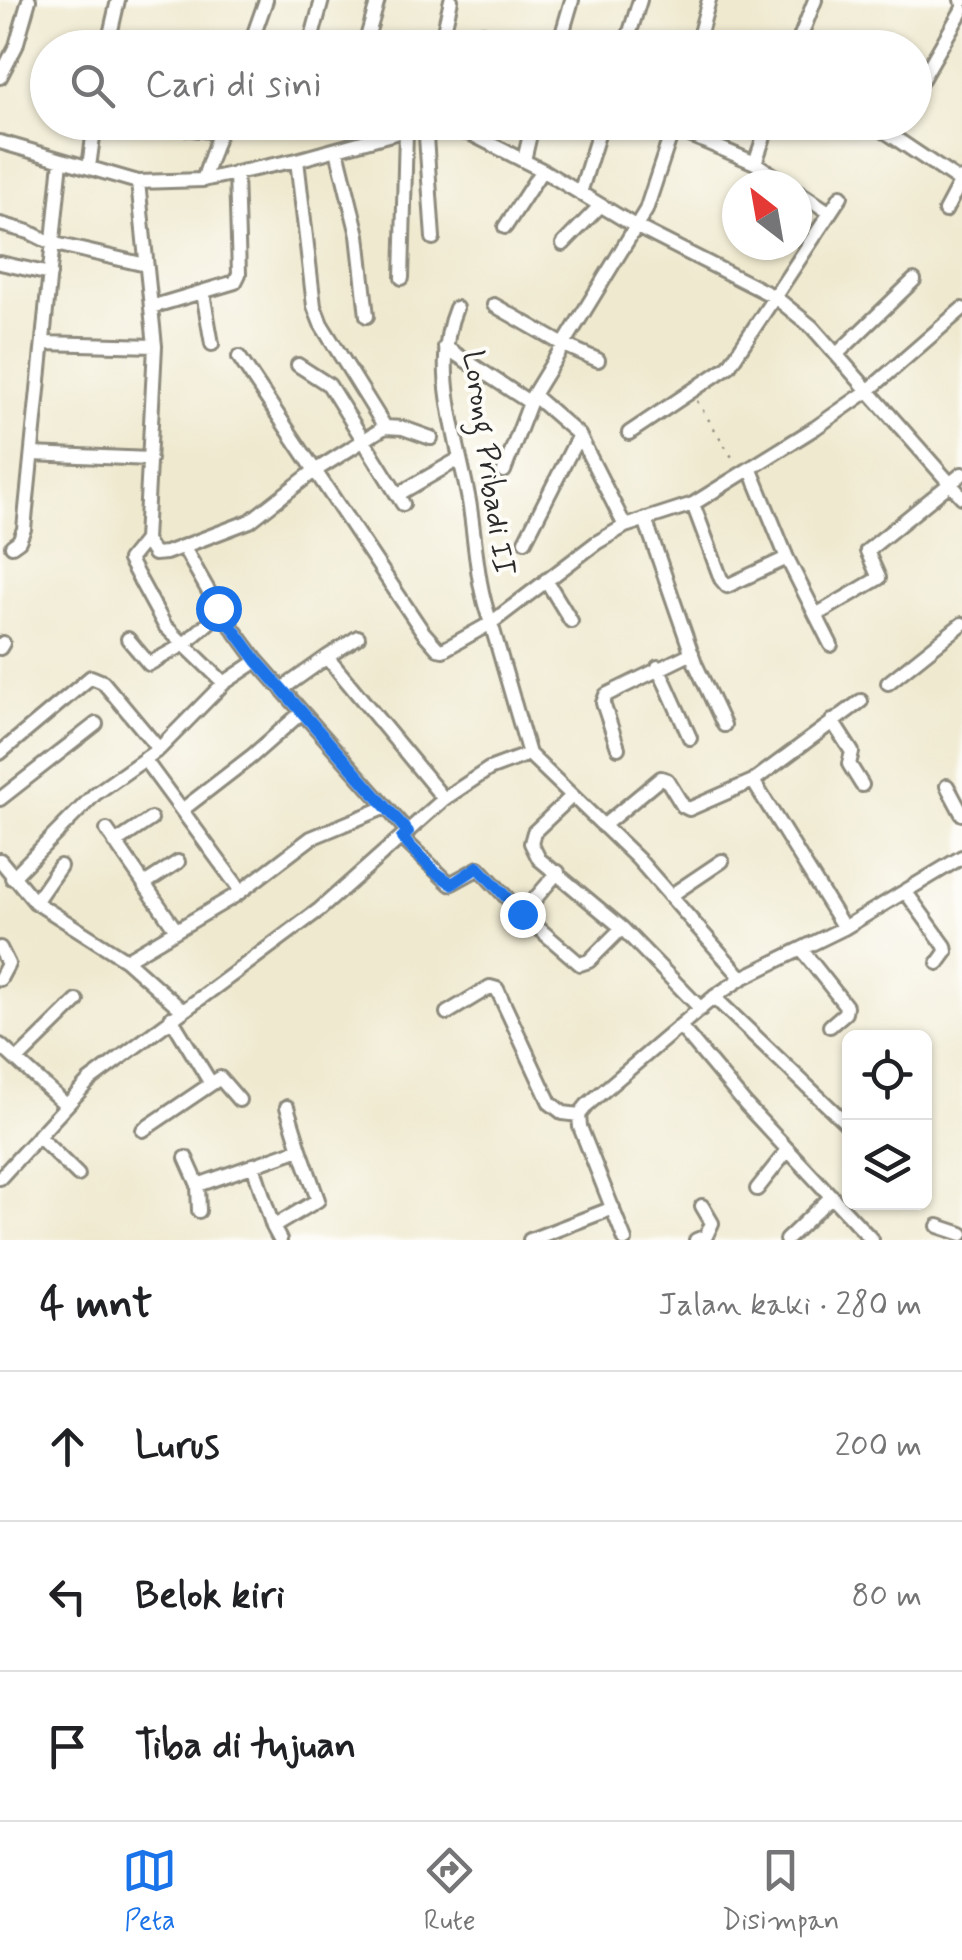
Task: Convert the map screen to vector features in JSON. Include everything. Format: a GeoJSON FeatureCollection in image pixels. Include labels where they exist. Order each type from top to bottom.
{"type":"FeatureCollection","features":[{"type":"Feature","properties":{"kind":"street"},"geometry":{"type":"LineString","coordinates":[[0,78],[16,46],[29,0]]}},
{"type":"Feature","properties":{"kind":"street"},"geometry":{"type":"LineString","coordinates":[[111,30],[118,0]]}},
{"type":"Feature","properties":{"kind":"street"},"geometry":{"type":"LineString","coordinates":[[255,30],[266,0]]}},
{"type":"Feature","properties":{"kind":"street"},"geometry":{"type":"LineString","coordinates":[[314,30],[322,0]]}},
{"type":"Feature","properties":{"kind":"street"},"geometry":{"type":"LineString","coordinates":[[369,30],[378,0]]}},
{"type":"Feature","properties":{"kind":"street"},"geometry":{"type":"LineString","coordinates":[[563,30],[572,0]]}},
{"type":"Feature","properties":{"kind":"street"},"geometry":{"type":"LineString","coordinates":[[631,30],[640,0]]}},
{"type":"Feature","properties":{"kind":"street"},"geometry":{"type":"LineString","coordinates":[[701,30],[709,0]]}},
{"type":"Feature","properties":{"kind":"street"},"geometry":{"type":"LineString","coordinates":[[803,30],[815,0]]}},
{"type":"Feature","properties":{"kind":"street"},"geometry":{"type":"LineString","coordinates":[[443,30],[447,1]]}},
{"type":"Feature","properties":{"kind":"street"},"geometry":{"type":"LineString","coordinates":[[932,62],[962,10]]}},
{"type":"Feature","properties":{"kind":"street"},"geometry":{"type":"LineString","coordinates":[[89,167],[93,140]]}},
{"type":"Feature","properties":{"kind":"street"},"geometry":{"type":"LineString","coordinates":[[203,180],[217,140]]}},
{"type":"Feature","properties":{"kind":"street"},"geometry":{"type":"LineString","coordinates":[[0,142],[138,182],[203,180],[375,140]]}},
{"type":"Feature","properties":{"kind":"street"},"geometry":{"type":"LineString","coordinates":[[402,278],[406,140]]}},
{"type":"Feature","properties":{"kind":"street"},"geometry":{"type":"LineString","coordinates":[[425,140],[433,238]]}},
{"type":"Feature","properties":{"kind":"street"},"geometry":{"type":"LineString","coordinates":[[492,140],[635,226],[775,297],[812,327],[957,480],[962,497]]}},
{"type":"Feature","properties":{"kind":"street"},"geometry":{"type":"LineString","coordinates":[[524,160],[529,140]]}},
{"type":"Feature","properties":{"kind":"street"},"geometry":{"type":"LineString","coordinates":[[580,193],[596,140]]}},
{"type":"Feature","properties":{"kind":"street"},"geometry":{"type":"LineString","coordinates":[[504,471],[531,398],[646,210],[669,140]]}},
{"type":"Feature","properties":{"kind":"street"},"geometry":{"type":"LineString","coordinates":[[706,140],[766,170]]}},
{"type":"Feature","properties":{"kind":"street"},"geometry":{"type":"LineString","coordinates":[[756,163],[763,140]]}},
{"type":"Feature","properties":{"kind":"street"},"geometry":{"type":"LineString","coordinates":[[909,140],[962,181],[944,211]]}},
{"type":"Feature","properties":{"kind":"street"},"geometry":{"type":"LineString","coordinates":[[337,150],[358,235],[367,316]]}},
{"type":"Feature","properties":{"kind":"street"},"geometry":{"type":"LineString","coordinates":[[296,160],[314,306],[385,427]]}},
{"type":"Feature","properties":{"kind":"street"},"geometry":{"type":"LineString","coordinates":[[12,546],[24,529],[61,161]]}},
{"type":"Feature","properties":{"kind":"street"},"geometry":{"type":"LineString","coordinates":[[505,227],[542,170]]}},
{"type":"Feature","properties":{"kind":"street"},"geometry":{"type":"LineString","coordinates":[[151,308],[227,286],[239,274],[236,173]]}},
{"type":"Feature","properties":{"kind":"street"},"geometry":{"type":"LineString","coordinates":[[138,182],[155,346],[145,540],[129,560],[165,626],[224,683]]}},
{"type":"Feature","properties":{"kind":"street"},"geometry":{"type":"LineString","coordinates":[[630,433],[729,366],[841,196]]}},
{"type":"Feature","properties":{"kind":"street"},"geometry":{"type":"LineString","coordinates":[[812,201],[829,212]]}},
{"type":"Feature","properties":{"kind":"street"},"geometry":{"type":"LineString","coordinates":[[563,244],[600,206]]}},
{"type":"Feature","properties":{"kind":"street"},"geometry":{"type":"LineString","coordinates":[[0,224],[51,243],[146,265]]}},
{"type":"Feature","properties":{"kind":"street"},"geometry":{"type":"LineString","coordinates":[[0,263],[50,274]]}},
{"type":"Feature","properties":{"kind":"street"},"geometry":{"type":"LineString","coordinates":[[837,354],[914,280]]}},
{"type":"Feature","properties":{"kind":"street"},"geometry":{"type":"LineString","coordinates":[[204,292],[212,344]]}},
{"type":"Feature","properties":{"kind":"street"},"geometry":{"type":"LineString","coordinates":[[494,305],[598,360]]}},
{"type":"Feature","properties":{"kind":"street","name":"Lorong Pribadi II"},"geometry":{"type":"LineString","coordinates":[[456,308],[445,347],[478,584],[529,754]]}},
{"type":"Feature","properties":{"kind":"street"},"geometry":{"type":"LineString","coordinates":[[239,357],[313,472],[438,650],[452,648],[491,623],[625,526],[693,504],[747,472],[869,390],[962,309]]}},
{"type":"Feature","properties":{"kind":"street"},"geometry":{"type":"LineString","coordinates":[[43,344],[155,346]]}},
{"type":"Feature","properties":{"kind":"street"},"geometry":{"type":"LineString","coordinates":[[445,347],[531,398],[579,435],[625,526]]}},
{"type":"Feature","properties":{"kind":"street"},"geometry":{"type":"LineString","coordinates":[[298,365],[329,385],[400,499],[460,459]]}},
{"type":"Feature","properties":{"kind":"street"},"geometry":{"type":"LineString","coordinates":[[145,540],[154,554],[184,548],[250,521],[313,472],[385,427],[403,428],[432,438]]}},
{"type":"Feature","properties":{"kind":"street"},"geometry":{"type":"LineString","coordinates":[[525,541],[579,435]]}},
{"type":"Feature","properties":{"kind":"street"},"geometry":{"type":"LineString","coordinates":[[32,454],[150,459]]}},
{"type":"Feature","properties":{"kind":"street"},"geometry":{"type":"LineString","coordinates":[[747,472],[831,645]]}},
{"type":"Feature","properties":{"kind":"street"},"geometry":{"type":"LineString","coordinates":[[816,615],[878,578],[867,551],[957,480]]}},
{"type":"Feature","properties":{"kind":"street"},"geometry":{"type":"LineString","coordinates":[[693,504],[727,586],[787,558]]}},
{"type":"Feature","properties":{"kind":"street"},"geometry":{"type":"LineString","coordinates":[[645,519],[692,653],[724,725]]}},
{"type":"Feature","properties":{"kind":"street"},"geometry":{"type":"LineString","coordinates":[[184,548],[221,612],[257,661],[450,884],[478,867],[522,914],[580,964],[589,961],[622,928]]}},
{"type":"Feature","properties":{"kind":"street"},"geometry":{"type":"LineString","coordinates":[[546,580],[571,621]]}},
{"type":"Feature","properties":{"kind":"street"},"geometry":{"type":"LineString","coordinates":[[128,639],[149,664],[183,645],[221,612]]}},
{"type":"Feature","properties":{"kind":"street"},"geometry":{"type":"LineString","coordinates":[[888,683],[962,624]]}},
{"type":"Feature","properties":{"kind":"street"},"geometry":{"type":"LineString","coordinates":[[282,690],[358,637]]}},
{"type":"Feature","properties":{"kind":"street"},"geometry":{"type":"LineString","coordinates":[[618,748],[604,699],[611,690],[692,653]]}},
{"type":"Feature","properties":{"kind":"street"},"geometry":{"type":"LineString","coordinates":[[327,656],[444,798]]}},
{"type":"Feature","properties":{"kind":"street"},"geometry":{"type":"LineString","coordinates":[[12,878],[96,794],[158,749],[224,683],[257,661]]}},
{"type":"Feature","properties":{"kind":"street"},"geometry":{"type":"LineString","coordinates":[[658,667],[690,738]]}},
{"type":"Feature","properties":{"kind":"street"},"geometry":{"type":"LineString","coordinates":[[0,753],[91,677],[103,682],[158,749]]}},
{"type":"Feature","properties":{"kind":"street"},"geometry":{"type":"LineString","coordinates":[[603,826],[661,778],[668,780],[689,808],[753,781],[861,701]]}},
{"type":"Feature","properties":{"kind":"street"},"geometry":{"type":"LineString","coordinates":[[182,810],[302,712]]}},
{"type":"Feature","properties":{"kind":"street"},"geometry":{"type":"LineString","coordinates":[[832,721],[852,752],[849,764],[862,785]]}},
{"type":"Feature","properties":{"kind":"street"},"geometry":{"type":"LineString","coordinates":[[0,799],[96,724]]}},
{"type":"Feature","properties":{"kind":"street"},"geometry":{"type":"LineString","coordinates":[[0,1178],[89,1081],[319,910],[444,798],[490,768],[529,754],[670,896],[742,978]]}},
{"type":"Feature","properties":{"kind":"street"},"geometry":{"type":"LineString","coordinates":[[144,760],[241,891]]}},
{"type":"Feature","properties":{"kind":"street"},"geometry":{"type":"LineString","coordinates":[[753,781],[844,928]]}},
{"type":"Feature","properties":{"kind":"street"},"geometry":{"type":"LineString","coordinates":[[947,786],[962,814]]}},
{"type":"Feature","properties":{"kind":"street"},"geometry":{"type":"LineString","coordinates":[[572,796],[534,832],[531,843],[538,859],[622,928],[701,1009]]}},
{"type":"Feature","properties":{"kind":"street"},"geometry":{"type":"LineString","coordinates":[[126,960],[241,891],[312,838],[386,807]]}},
{"type":"Feature","properties":{"kind":"street"},"geometry":{"type":"LineString","coordinates":[[116,843],[151,819]]}},
{"type":"Feature","properties":{"kind":"street"},"geometry":{"type":"LineString","coordinates":[[107,830],[176,930]]}},
{"type":"Feature","properties":{"kind":"street"},"geometry":{"type":"LineString","coordinates":[[579,1115],[586,1104],[742,978],[844,928],[962,857]]}},
{"type":"Feature","properties":{"kind":"street"},"geometry":{"type":"LineString","coordinates":[[0,860],[35,902],[126,960],[176,1014],[210,1082]]}},
{"type":"Feature","properties":{"kind":"street"},"geometry":{"type":"LineString","coordinates":[[670,896],[722,861]]}},
{"type":"Feature","properties":{"kind":"street"},"geometry":{"type":"LineString","coordinates":[[144,884],[178,862]]}},
{"type":"Feature","properties":{"kind":"street"},"geometry":{"type":"LineString","coordinates":[[35,902],[60,866]]}},
{"type":"Feature","properties":{"kind":"street"},"geometry":{"type":"LineString","coordinates":[[522,914],[558,872]]}},
{"type":"Feature","properties":{"kind":"street"},"geometry":{"type":"LineString","coordinates":[[905,891],[945,946],[938,964]]}},
{"type":"Feature","properties":{"kind":"street"},"geometry":{"type":"LineString","coordinates":[[0,948],[8,964],[0,979]]}},
{"type":"Feature","properties":{"kind":"street"},"geometry":{"type":"LineString","coordinates":[[801,949],[846,1006],[845,1013],[830,1026]]}},
{"type":"Feature","properties":{"kind":"street"},"geometry":{"type":"LineString","coordinates":[[447,1012],[490,987],[498,989],[550,1103],[563,1113],[579,1115]]}},
{"type":"Feature","properties":{"kind":"street"},"geometry":{"type":"LineString","coordinates":[[714,997],[843,1120]]}},
{"type":"Feature","properties":{"kind":"street"},"geometry":{"type":"LineString","coordinates":[[17,1060],[78,1002]]}},
{"type":"Feature","properties":{"kind":"street"},"geometry":{"type":"LineString","coordinates":[[680,1026],[787,1151],[872,1240]]}},
{"type":"Feature","properties":{"kind":"street"},"geometry":{"type":"LineString","coordinates":[[0,1045],[65,1104]]}},
{"type":"Feature","properties":{"kind":"street"},"geometry":{"type":"LineString","coordinates":[[143,1130],[221,1078],[239,1100]]}},
{"type":"Feature","properties":{"kind":"street"},"geometry":{"type":"LineString","coordinates":[[253,1166],[275,1235],[318,1200],[287,1107]]}},
{"type":"Feature","properties":{"kind":"street"},"geometry":{"type":"LineString","coordinates":[[579,1115],[626,1240]]}},
{"type":"Feature","properties":{"kind":"street"},"geometry":{"type":"LineString","coordinates":[[38,1136],[78,1175]]}},
{"type":"Feature","properties":{"kind":"street"},"geometry":{"type":"LineString","coordinates":[[198,1185],[300,1149]]}},
{"type":"Feature","properties":{"kind":"street"},"geometry":{"type":"LineString","coordinates":[[757,1189],[787,1151]]}},
{"type":"Feature","properties":{"kind":"street"},"geometry":{"type":"LineString","coordinates":[[186,1158],[198,1185],[199,1211]]}},
{"type":"Feature","properties":{"kind":"street"},"geometry":{"type":"LineString","coordinates":[[786,1240],[832,1196]]}},
{"type":"Feature","properties":{"kind":"street"},"geometry":{"type":"LineString","coordinates":[[696,1240],[706,1236],[712,1223],[702,1206]]}},
{"type":"Feature","properties":{"kind":"street"},"geometry":{"type":"LineString","coordinates":[[530,1240],[613,1208]]}},
{"type":"Feature","properties":{"kind":"street"},"geometry":{"type":"LineString","coordinates":[[938,1226],[962,1234]]}},
{"type":"Feature","properties":{"kind":"path"},"geometry":{"type":"LineString","coordinates":[[690,392],[747,472]]}},
{"type":"Feature","properties":{"kind":"route"},"geometry":{"type":"LineString","coordinates":[[218,608],[257,661],[408,832],[402,838],[425,863],[452,884],[478,867],[522,914]]}}]}
